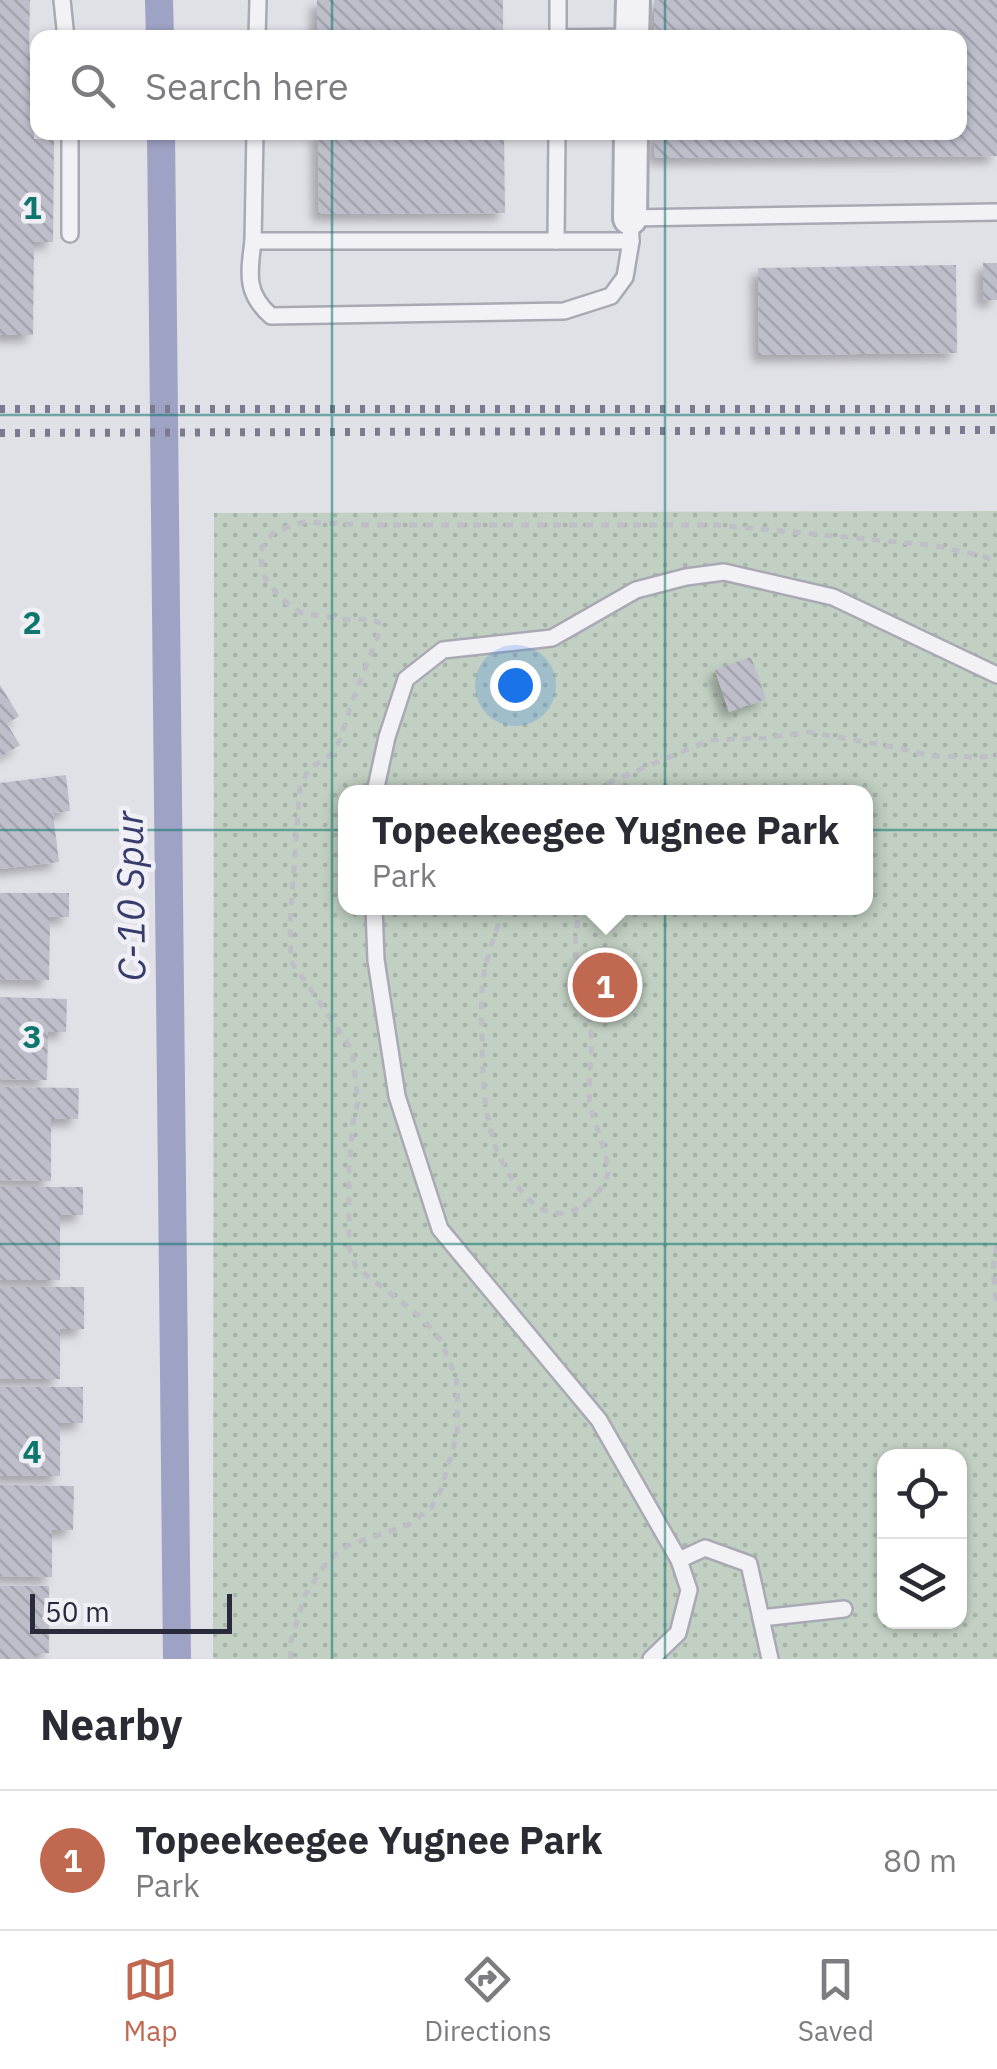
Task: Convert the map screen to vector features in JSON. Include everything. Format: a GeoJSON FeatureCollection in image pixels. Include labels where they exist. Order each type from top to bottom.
{"type":"FeatureCollection","features":[{"type":"Feature","properties":{"kind":"street"},"geometry":{"type":"LineString","coordinates":[[632,0],[632,30]]}},
{"type":"Feature","properties":{"kind":"street"},"geometry":{"type":"LineString","coordinates":[[630,229],[631,140]]}},
{"type":"Feature","properties":{"kind":"lane"},"geometry":{"type":"LineString","coordinates":[[62,0],[65,30]]}},
{"type":"Feature","properties":{"kind":"lane"},"geometry":{"type":"LineString","coordinates":[[257,30],[258,0]]}},
{"type":"Feature","properties":{"kind":"lane"},"geometry":{"type":"LineString","coordinates":[[558,0],[558,30]]}},
{"type":"Feature","properties":{"kind":"lane"},"geometry":{"type":"LineString","coordinates":[[70,140],[70,234]]}},
{"type":"Feature","properties":{"kind":"lane"},"geometry":{"type":"LineString","coordinates":[[255,140],[249,276],[256,302],[271,316],[564,312],[611,296],[626,277],[630,229]]}},
{"type":"Feature","properties":{"kind":"lane"},"geometry":{"type":"LineString","coordinates":[[556,241],[557,140]]}},
{"type":"Feature","properties":{"kind":"lane"},"geometry":{"type":"LineString","coordinates":[[253,241],[556,241],[630,229],[997,212]]}},
{"type":"Feature","properties":{"kind":"lane"},"geometry":{"type":"LineString","coordinates":[[377,785],[406,679],[443,650],[552,638],[636,590],[686,577],[724,572],[834,597],[997,676]]}},
{"type":"Feature","properties":{"kind":"lane"},"geometry":{"type":"LineString","coordinates":[[374,915],[376,960],[396,1096],[440,1229],[599,1420],[679,1560],[689,1590],[678,1633],[651,1659]]}},
{"type":"Feature","properties":{"kind":"lane"},"geometry":{"type":"LineString","coordinates":[[679,1560],[705,1548],[748,1564],[770,1659]]}},
{"type":"Feature","properties":{"kind":"lane"},"geometry":{"type":"LineString","coordinates":[[761,1618],[844,1608]]}},
{"type":"Feature","properties":{"kind":"path"},"geometry":{"type":"LineString","coordinates":[[290,1659],[290,1644],[305,1595],[328,1560],[349,1545],[408,1525],[431,1508],[441,1490],[457,1435],[458,1404],[456,1378],[442,1341],[422,1318],[356,1268],[349,1246],[350,1167],[358,1100],[352,1050],[291,961],[290,922],[300,786],[308,769],[333,753],[340,739],[379,624],[372,619],[302,614],[281,599],[264,576],[262,547],[274,532],[302,522],[716,525],[931,545],[983,556],[997,564]]}},
{"type":"Feature","properties":{"kind":"path"},"geometry":{"type":"LineString","coordinates":[[604,785],[710,740],[809,732],[932,756],[997,754]]}},
{"type":"Feature","properties":{"kind":"path"},"geometry":{"type":"LineString","coordinates":[[500,915],[484,974],[482,1004],[483,1096],[490,1136],[509,1177],[527,1199],[543,1210],[562,1214],[577,1210],[606,1182],[609,1167],[590,1100],[590,1032],[575,958],[580,915]]}},
{"type":"Feature","properties":{"kind":"path"},"geometry":{"type":"LineString","coordinates":[[997,1245],[993,1269],[997,1307]]}},
{"type":"Feature","properties":{"kind":"green space"},"geometry":{"type":"Polygon","coordinates":[[[997,511],[997,1659],[213,1659],[214,513],[997,511]]]}},
{"type":"Feature","properties":{"kind":"building"},"geometry":{"type":"Polygon","coordinates":[[[0,0],[30,0],[30,140],[54,140],[53,242],[34,242],[33,335],[0,335],[0,0]]]}},
{"type":"Feature","properties":{"kind":"building"},"geometry":{"type":"Polygon","coordinates":[[[317,0],[503,0],[503,30],[317,30],[317,0]]]}},
{"type":"Feature","properties":{"kind":"building"},"geometry":{"type":"Polygon","coordinates":[[[654,0],[997,0],[997,156],[655,158],[654,140],[967,140],[967,30],[654,30],[654,0]]]}},
{"type":"Feature","properties":{"kind":"building"},"geometry":{"type":"Polygon","coordinates":[[[318,140],[504,140],[505,213],[319,214],[318,140]]]}},
{"type":"Feature","properties":{"kind":"building"},"geometry":{"type":"Polygon","coordinates":[[[983,263],[997,263],[997,300],[983,300],[983,263]]]}},
{"type":"Feature","properties":{"kind":"building"},"geometry":{"type":"Polygon","coordinates":[[[956,265],[957,353],[759,355],[758,268],[956,265]]]}},
{"type":"Feature","properties":{"kind":"building"},"geometry":{"type":"Polygon","coordinates":[[[751,657],[766,699],[729,712],[715,670],[751,657]]]}},
{"type":"Feature","properties":{"kind":"building"},"geometry":{"type":"Polygon","coordinates":[[[0,685],[19,716],[7,724],[20,745],[0,757],[0,685]]]}},
{"type":"Feature","properties":{"kind":"building"},"geometry":{"type":"Polygon","coordinates":[[[66,775],[70,811],[53,813],[59,862],[0,869],[0,783],[66,775]]]}},
{"type":"Feature","properties":{"kind":"building"},"geometry":{"type":"Polygon","coordinates":[[[0,893],[69,893],[69,917],[50,917],[49,980],[0,979],[0,893]]]}},
{"type":"Feature","properties":{"kind":"building"},"geometry":{"type":"Polygon","coordinates":[[[0,997],[67,999],[66,1032],[48,1032],[47,1080],[0,1079],[0,997]]]}},
{"type":"Feature","properties":{"kind":"building"},"geometry":{"type":"Polygon","coordinates":[[[0,1087],[79,1088],[78,1119],[51,1119],[51,1181],[0,1180],[0,1087]]]}},
{"type":"Feature","properties":{"kind":"building"},"geometry":{"type":"Polygon","coordinates":[[[0,1187],[83,1187],[83,1215],[60,1215],[60,1280],[0,1280],[0,1187]]]}},
{"type":"Feature","properties":{"kind":"building"},"geometry":{"type":"Polygon","coordinates":[[[0,1287],[84,1287],[84,1329],[60,1329],[60,1379],[0,1379],[0,1287]]]}},
{"type":"Feature","properties":{"kind":"building"},"geometry":{"type":"Polygon","coordinates":[[[0,1387],[83,1387],[83,1423],[60,1423],[60,1476],[0,1476],[0,1387]]]}},
{"type":"Feature","properties":{"kind":"building"},"geometry":{"type":"Polygon","coordinates":[[[0,1485],[74,1486],[73,1530],[52,1530],[52,1577],[0,1576],[0,1485]]]}},
{"type":"Feature","properties":{"kind":"building"},"geometry":{"type":"Polygon","coordinates":[[[0,1586],[49,1586],[49,1653],[36,1653],[36,1659],[0,1659],[0,1586]]]}},
{"type":"Feature","properties":{"kind":"waterway","name":"C-10 Spur"},"geometry":{"type":"LineString","coordinates":[[159,0],[160,30]]}},
{"type":"Feature","properties":{"kind":"waterway","name":"C-10 Spur"},"geometry":{"type":"LineString","coordinates":[[161,140],[177,1659]]}},
{"type":"Feature","properties":{"kind":"railway"},"geometry":{"type":"LineString","coordinates":[[0,409],[997,409]]}},
{"type":"Feature","properties":{"kind":"railway"},"geometry":{"type":"LineString","coordinates":[[0,433],[997,430]]}},
{"type":"Feature","properties":{"kind":"place","name":"Topeekeegee Yugnee Park"},"geometry":{"type":"Point","coordinates":[605,985]}}]}
